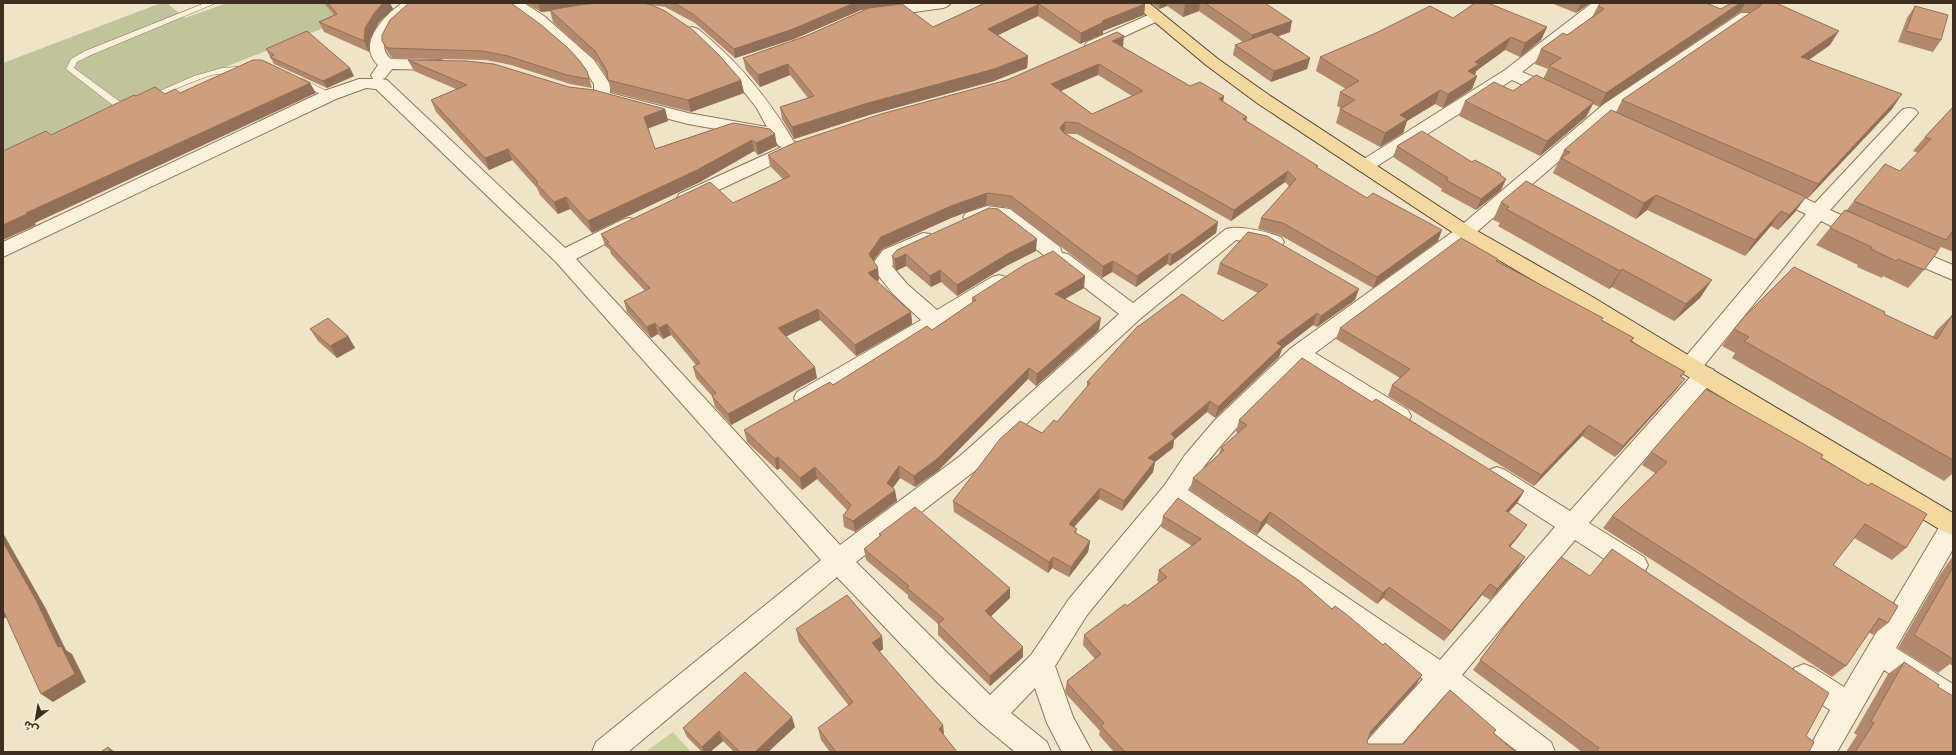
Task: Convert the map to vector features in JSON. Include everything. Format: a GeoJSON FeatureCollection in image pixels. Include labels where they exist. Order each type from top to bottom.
{"type":"FeatureCollection","features":[{"type":"Feature","properties":{"kind":"main road"},"geometry":{"type":"LineString","coordinates":[[1140,3],[1155,17],[1263,100],[1465,232],[1584,301],[1953,525]]}},
{"type":"Feature","properties":{"kind":"street"},"geometry":{"type":"LineString","coordinates":[[412,3],[391,20],[379,38],[377,43],[378,55],[381,61],[387,64],[456,65]]}},
{"type":"Feature","properties":{"kind":"street"},"geometry":{"type":"LineString","coordinates":[[513,3],[539,19],[588,63],[602,84],[602,92],[592,95],[729,127],[779,134]]}},
{"type":"Feature","properties":{"kind":"street"},"geometry":{"type":"LineString","coordinates":[[868,14],[943,3]]}},
{"type":"Feature","properties":{"kind":"street"},"geometry":{"type":"LineString","coordinates":[[1365,166],[1511,73],[1602,3]]}},
{"type":"Feature","properties":{"kind":"street"},"geometry":{"type":"LineString","coordinates":[[539,19],[558,14]]}},
{"type":"Feature","properties":{"kind":"street"},"geometry":{"type":"LineString","coordinates":[[990,714],[1041,664],[1078,607],[1173,493],[1193,462],[1222,427],[1299,354],[1465,232],[1594,113],[1746,16]]}},
{"type":"Feature","properties":{"kind":"street"},"geometry":{"type":"LineString","coordinates":[[1075,53],[1155,17]]}},
{"type":"Feature","properties":{"kind":"street"},"geometry":{"type":"LineString","coordinates":[[682,25],[725,59],[738,64],[764,106],[779,134],[791,148]]}},
{"type":"Feature","properties":{"kind":"street"},"geometry":{"type":"LineString","coordinates":[[373,83],[387,64]]}},
{"type":"Feature","properties":{"kind":"street"},"geometry":{"type":"LineString","coordinates":[[1511,73],[1567,99]]}},
{"type":"Feature","properties":{"kind":"street"},"geometry":{"type":"LineString","coordinates":[[3,250],[330,95],[357,85],[373,83],[381,84],[563,257],[838,561],[946,672],[990,714],[1037,752]]}},
{"type":"Feature","properties":{"kind":"street"},"geometry":{"type":"LineString","coordinates":[[1594,113],[1621,125]]}},
{"type":"Feature","properties":{"kind":"street"},"geometry":{"type":"LineString","coordinates":[[1376,752],[1443,677],[1573,524],[1697,371],[1818,212],[1909,113]]}},
{"type":"Feature","properties":{"kind":"street"},"geometry":{"type":"LineString","coordinates":[[669,205],[791,148],[809,142]]}},
{"type":"Feature","properties":{"kind":"street"},"geometry":{"type":"LineString","coordinates":[[1761,187],[1953,273]]}},
{"type":"Feature","properties":{"kind":"street"},"geometry":{"type":"LineString","coordinates":[[960,223],[987,212],[1003,213],[1044,256],[1133,314]]}},
{"type":"Feature","properties":{"kind":"street"},"geometry":{"type":"LineString","coordinates":[[563,257],[647,216]]}},
{"type":"Feature","properties":{"kind":"street"},"geometry":{"type":"LineString","coordinates":[[606,752],[838,561],[968,463],[1227,229],[1240,236],[1263,237],[1292,252]]}},
{"type":"Feature","properties":{"kind":"street"},"geometry":{"type":"LineString","coordinates":[[936,321],[900,289],[881,266],[890,255],[940,231]]}},
{"type":"Feature","properties":{"kind":"street"},"geometry":{"type":"LineString","coordinates":[[790,406],[880,355],[1016,271]]}},
{"type":"Feature","properties":{"kind":"street"},"geometry":{"type":"LineString","coordinates":[[1353,288],[1374,299]]}},
{"type":"Feature","properties":{"kind":"street"},"geometry":{"type":"LineString","coordinates":[[1299,354],[1414,425]]}},
{"type":"Feature","properties":{"kind":"street"},"geometry":{"type":"LineString","coordinates":[[728,440],[749,429]]}},
{"type":"Feature","properties":{"kind":"street"},"geometry":{"type":"LineString","coordinates":[[1481,466],[1652,576]]}},
{"type":"Feature","properties":{"kind":"street"},"geometry":{"type":"LineString","coordinates":[[1173,493],[1443,677],[1541,752]]}},
{"type":"Feature","properties":{"kind":"street"},"geometry":{"type":"LineString","coordinates":[[1822,752],[1953,525]]}},
{"type":"Feature","properties":{"kind":"street"},"geometry":{"type":"LineString","coordinates":[[1880,652],[1953,700]]}},
{"type":"Feature","properties":{"kind":"street"},"geometry":{"type":"LineString","coordinates":[[1783,662],[1848,706]]}},
{"type":"Feature","properties":{"kind":"street"},"geometry":{"type":"LineString","coordinates":[[1041,664],[1061,723],[1078,752]]}},
{"type":"Feature","properties":{"kind":"lane"},"geometry":{"type":"LineString","coordinates":[[212,3],[88,53],[74,61],[70,69],[117,104],[142,101],[179,83],[213,72],[255,67]]}},
{"type":"Feature","properties":{"kind":"lane"},"geometry":{"type":"LineString","coordinates":[[289,76],[330,95]]}},
{"type":"Feature","properties":{"kind":"green space"},"geometry":{"type":"Polygon","coordinates":[[[161,3],[167,3],[185,18],[227,3],[393,3],[351,17],[75,127],[3,163],[3,63],[161,3]]]}},
{"type":"Feature","properties":{"kind":"green space"},"geometry":{"type":"Polygon","coordinates":[[[673,732],[691,752],[645,752],[673,732]]]}},
{"type":"Feature","properties":{"kind":"building"},"geometry":{"type":"Polygon","coordinates":[[[328,3],[383,3],[375,12],[365,28],[364,41],[319,22],[337,14],[328,3]]]}},
{"type":"Feature","properties":{"kind":"building"},"geometry":{"type":"Polygon","coordinates":[[[409,3],[511,3],[540,24],[568,48],[587,71],[589,79],[567,75],[508,56],[482,51],[387,48],[382,41],[382,35],[390,20],[409,3]]]}},
{"type":"Feature","properties":{"kind":"building"},"geometry":{"type":"Polygon","coordinates":[[[598,3],[643,3],[665,11],[693,30],[718,54],[741,80],[688,100],[608,80],[607,71],[595,51],[550,10],[598,3]]]}},
{"type":"Feature","properties":{"kind":"building"},"geometry":{"type":"Polygon","coordinates":[[[674,3],[854,3],[793,29],[734,49],[693,14],[674,3]]]}},
{"type":"Feature","properties":{"kind":"building"},"geometry":{"type":"Polygon","coordinates":[[[985,3],[1145,4],[1102,21],[1104,22],[1081,33],[1039,4],[988,29],[1028,56],[994,69],[868,103],[792,127],[780,107],[814,96],[788,64],[758,75],[743,58],[806,36],[869,8],[902,4],[933,27],[985,3]]]}},
{"type":"Feature","properties":{"kind":"building"},"geometry":{"type":"Polygon","coordinates":[[[1181,3],[1192,3],[1185,5],[1181,3]]]}},
{"type":"Feature","properties":{"kind":"building"},"geometry":{"type":"Polygon","coordinates":[[[1205,3],[1265,3],[1292,21],[1252,35],[1205,3]]]}},
{"type":"Feature","properties":{"kind":"building"},"geometry":{"type":"Polygon","coordinates":[[[1475,3],[1488,3],[1547,27],[1525,43],[1511,37],[1475,62],[1479,64],[1468,71],[1477,76],[1448,94],[1440,90],[1400,115],[1407,119],[1385,133],[1340,109],[1355,100],[1340,92],[1359,81],[1320,57],[1376,33],[1430,6],[1453,18],[1475,3]]]}},
{"type":"Feature","properties":{"kind":"building"},"geometry":{"type":"Polygon","coordinates":[[[1601,3],[1706,3],[1721,9],[1731,3],[1740,3],[1606,93],[1549,66],[1561,58],[1541,49],[1563,33],[1567,35],[1604,9],[1598,6],[1601,3]]]}},
{"type":"Feature","properties":{"kind":"building"},"geometry":{"type":"Polygon","coordinates":[[[1763,3],[1776,3],[1839,31],[1801,57],[1902,94],[1818,184],[1622,100],[1763,3]]]}},
{"type":"Feature","properties":{"kind":"building"},"geometry":{"type":"Polygon","coordinates":[[[1915,6],[1948,15],[1941,40],[1906,31],[1915,6]]]}},
{"type":"Feature","properties":{"kind":"building"},"geometry":{"type":"Polygon","coordinates":[[[307,31],[350,68],[323,81],[270,57],[274,55],[266,49],[307,31]]]}},
{"type":"Feature","properties":{"kind":"building"},"geometry":{"type":"Polygon","coordinates":[[[1117,32],[1124,36],[1112,41],[1190,86],[1200,82],[1224,96],[1219,99],[1247,117],[1243,119],[1318,166],[1316,167],[1367,198],[1373,193],[1442,230],[1377,277],[1283,223],[1261,218],[1296,179],[1288,171],[1234,210],[1078,123],[1065,122],[1060,128],[1064,133],[1218,222],[1183,248],[1172,255],[1169,253],[1137,276],[1113,261],[1103,266],[1011,196],[987,193],[951,206],[881,237],[869,254],[878,268],[868,273],[911,312],[855,345],[818,309],[778,328],[815,367],[728,414],[712,396],[716,393],[693,367],[700,363],[667,324],[659,328],[655,323],[647,327],[624,301],[650,288],[607,243],[609,242],[601,234],[710,182],[733,203],[790,176],[768,155],[796,142],[881,114],[1007,80],[1117,32]],[[1099,64],[1051,84],[1092,114],[1143,91],[1099,64]]]}},
{"type":"Feature","properties":{"kind":"building"},"geometry":{"type":"Polygon","coordinates":[[[1271,32],[1310,58],[1274,71],[1235,45],[1271,32]]]}},
{"type":"Feature","properties":{"kind":"building"},"geometry":{"type":"Polygon","coordinates":[[[253,60],[262,60],[310,83],[26,213],[27,214],[3,225],[3,151],[46,131],[51,135],[134,95],[136,96],[155,87],[165,94],[175,89],[180,93],[253,60]]]}},
{"type":"Feature","properties":{"kind":"building"},"geometry":{"type":"Polygon","coordinates":[[[408,60],[466,61],[494,64],[569,87],[594,90],[665,109],[644,117],[655,149],[733,123],[770,129],[775,134],[756,143],[752,140],[697,170],[588,221],[566,197],[554,202],[508,149],[485,158],[431,100],[467,85],[408,60]]]}},
{"type":"Feature","properties":{"kind":"building"},"geometry":{"type":"Polygon","coordinates":[[[1536,75],[1594,102],[1547,141],[1465,101],[1494,82],[1513,91],[1536,75]]]}},
{"type":"Feature","properties":{"kind":"building"},"geometry":{"type":"Polygon","coordinates":[[[1953,107],[1953,232],[1946,240],[1854,201],[1885,164],[1900,171],[1931,139],[1925,137],[1953,107]]]}},
{"type":"Feature","properties":{"kind":"building"},"geometry":{"type":"Polygon","coordinates":[[[1611,110],[1806,197],[1789,215],[1781,211],[1755,240],[1656,195],[1644,203],[1561,158],[1570,152],[1564,150],[1611,110]]]}},
{"type":"Feature","properties":{"kind":"building"},"geometry":{"type":"Polygon","coordinates":[[[1422,131],[1472,162],[1475,160],[1501,174],[1500,175],[1506,179],[1481,199],[1446,180],[1448,178],[1397,146],[1422,131]]]}},
{"type":"Feature","properties":{"kind":"building"},"geometry":{"type":"Polygon","coordinates":[[[1526,181],[1712,280],[1686,304],[1622,269],[1620,271],[1506,209],[1509,207],[1501,202],[1526,181]]]}},
{"type":"Feature","properties":{"kind":"building"},"geometry":{"type":"Polygon","coordinates":[[[989,208],[998,209],[1037,239],[1009,253],[957,285],[940,270],[930,276],[906,254],[895,259],[892,256],[897,250],[989,208]]]}},
{"type":"Feature","properties":{"kind":"building"},"geometry":{"type":"Polygon","coordinates":[[[1845,210],[1938,251],[1924,270],[1898,259],[1896,261],[1871,249],[1872,247],[1830,228],[1845,210]]]}},
{"type":"Feature","properties":{"kind":"building"},"geometry":{"type":"Polygon","coordinates":[[[1248,232],[1267,236],[1359,289],[1321,316],[1317,313],[1277,343],[1282,346],[1218,407],[1210,401],[1171,434],[1175,438],[1148,458],[1155,461],[1124,501],[1100,488],[1069,524],[1077,529],[1074,532],[1090,541],[1071,567],[1053,557],[1049,562],[953,501],[1000,439],[1020,421],[1042,433],[1054,420],[1057,422],[1090,383],[1087,382],[1138,326],[1182,294],[1223,321],[1268,285],[1220,263],[1248,232]]]}},
{"type":"Feature","properties":{"kind":"building"},"geometry":{"type":"Polygon","coordinates":[[[1461,238],[1498,259],[1496,261],[1603,318],[1601,320],[1634,338],[1630,341],[1685,372],[1680,376],[1685,379],[1623,446],[1589,425],[1541,475],[1392,385],[1410,369],[1340,328],[1461,238]]]}},
{"type":"Feature","properties":{"kind":"building"},"geometry":{"type":"Polygon","coordinates":[[[1053,251],[1085,276],[1055,294],[1101,318],[1037,374],[1029,368],[937,459],[914,476],[899,466],[887,483],[895,490],[853,521],[843,516],[851,505],[815,467],[800,478],[778,457],[775,459],[744,430],[830,382],[833,385],[927,326],[932,330],[976,300],[972,298],[1024,265],[1053,251]]]}},
{"type":"Feature","properties":{"kind":"building"},"geometry":{"type":"Polygon","coordinates":[[[1794,267],[1885,312],[1884,314],[1937,339],[1953,314],[1953,460],[1744,341],[1749,337],[1734,329],[1794,267]]]}},
{"type":"Feature","properties":{"kind":"building"},"geometry":{"type":"Polygon","coordinates":[[[328,318],[348,336],[330,346],[310,329],[328,318]]]}},
{"type":"Feature","properties":{"kind":"building"},"geometry":{"type":"Polygon","coordinates":[[[1302,358],[1372,402],[1376,399],[1524,491],[1506,511],[1527,525],[1509,546],[1525,557],[1497,589],[1490,584],[1451,631],[1389,587],[1383,593],[1270,512],[1261,523],[1193,478],[1224,450],[1221,448],[1247,425],[1239,420],[1302,358]]]}},
{"type":"Feature","properties":{"kind":"building"},"geometry":{"type":"Polygon","coordinates":[[[1706,389],[1823,455],[1821,458],[1869,486],[1871,483],[1927,514],[1906,548],[1865,524],[1833,565],[1898,606],[1888,623],[1879,618],[1846,666],[1612,516],[1667,462],[1651,452],[1706,389]]]}},
{"type":"Feature","properties":{"kind":"building"},"geometry":{"type":"Polygon","coordinates":[[[1178,498],[1301,582],[1332,609],[1335,606],[1383,645],[1385,643],[1422,675],[1371,731],[1367,742],[1368,744],[1403,744],[1450,690],[1496,730],[1493,733],[1516,752],[1125,752],[1101,726],[1104,723],[1068,684],[1067,681],[1101,654],[1084,635],[1125,604],[1127,606],[1167,577],[1159,570],[1201,539],[1163,516],[1178,498]]]}},
{"type":"Feature","properties":{"kind":"building"},"geometry":{"type":"Polygon","coordinates":[[[915,507],[1010,588],[985,611],[1023,647],[990,676],[938,624],[944,619],[907,588],[909,586],[864,549],[881,535],[879,534],[915,507]]]}},
{"type":"Feature","properties":{"kind":"building"},"geometry":{"type":"Polygon","coordinates":[[[3,542],[36,600],[58,647],[61,646],[75,674],[41,694],[3,610],[3,542]]]}},
{"type":"Feature","properties":{"kind":"building"},"geometry":{"type":"Polygon","coordinates":[[[1612,549],[1829,693],[1806,736],[1814,742],[1809,752],[1596,752],[1599,748],[1480,660],[1520,606],[1561,557],[1590,576],[1612,549]]]}},
{"type":"Feature","properties":{"kind":"building"},"geometry":{"type":"Polygon","coordinates":[[[1953,567],[1953,659],[1914,635],[1953,567]]]}},
{"type":"Feature","properties":{"kind":"building"},"geometry":{"type":"Polygon","coordinates":[[[847,595],[882,636],[872,643],[943,725],[939,729],[957,752],[836,752],[818,728],[853,702],[796,629],[847,595]]]}},
{"type":"Feature","properties":{"kind":"building"},"geometry":{"type":"Polygon","coordinates":[[[1904,662],[1953,696],[1953,752],[1855,752],[1874,723],[1871,721],[1904,662]]]}},
{"type":"Feature","properties":{"kind":"building"},"geometry":{"type":"Polygon","coordinates":[[[745,672],[792,717],[755,752],[740,752],[719,731],[702,747],[683,728],[745,672]]]}},
{"type":"Feature","properties":{"kind":"building"},"geometry":{"type":"Polygon","coordinates":[[[108,747],[111,752],[101,752],[108,747]]]}}]}
